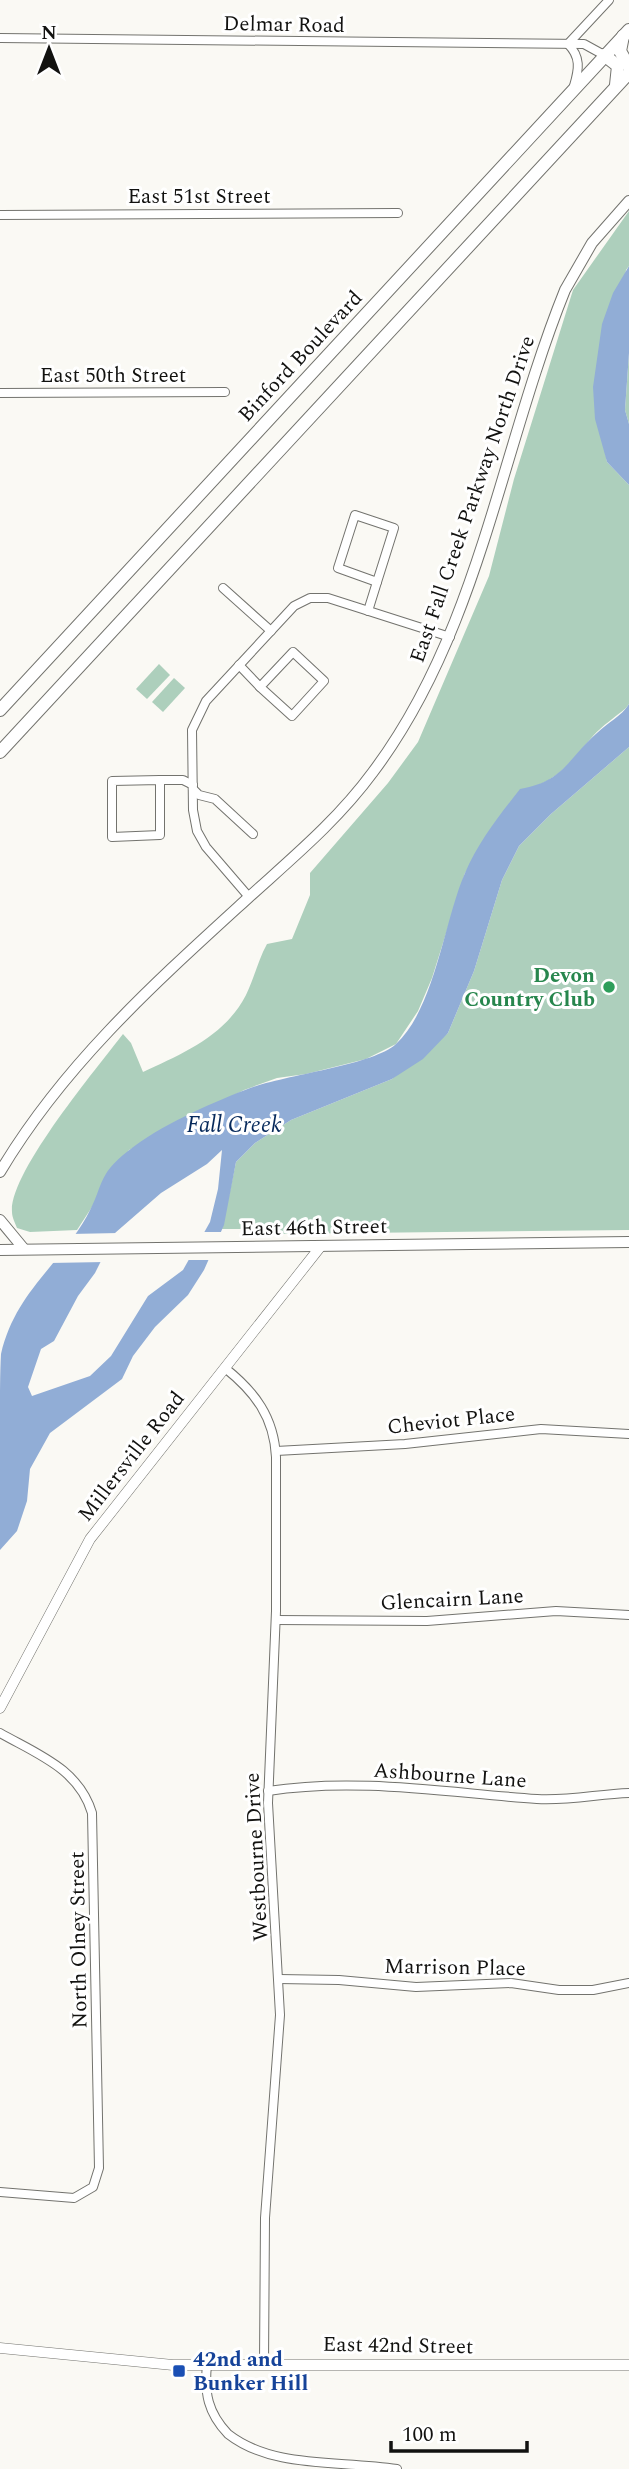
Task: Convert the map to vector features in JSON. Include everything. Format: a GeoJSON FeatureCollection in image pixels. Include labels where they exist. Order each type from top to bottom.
{"type":"FeatureCollection","features":[{"type":"Feature","properties":{"kind":"main road","name":"Binford Boulevard"},"geometry":{"type":"LineString","coordinates":[[0,710],[626,32]]}},
{"type":"Feature","properties":{"kind":"main road"},"geometry":{"type":"LineString","coordinates":[[626,32],[620,51],[629,67]]}},
{"type":"Feature","properties":{"kind":"main road"},"geometry":{"type":"LineString","coordinates":[[604,55],[618,66],[614,89]]}},
{"type":"Feature","properties":{"kind":"main road"},"geometry":{"type":"LineString","coordinates":[[0,752],[629,73]]}},
{"type":"Feature","properties":{"kind":"main road","name":"East Fall Creek Parkway North Drive"},"geometry":{"type":"LineString","coordinates":[[0,1172],[42,1108],[92,1046],[323,830],[373,773],[417,706],[450,637],[561,300],[592,243],[629,201]]}},
{"type":"Feature","properties":{"kind":"main road"},"geometry":{"type":"LineString","coordinates":[[0,1220],[24,1249]]}},
{"type":"Feature","properties":{"kind":"main road","name":"East 46th Street"},"geometry":{"type":"LineString","coordinates":[[0,1250],[629,1242]]}},
{"type":"Feature","properties":{"kind":"street"},"geometry":{"type":"LineString","coordinates":[[573,88],[578,61],[577,53],[568,44],[609,0]]}},
{"type":"Feature","properties":{"kind":"street","name":"Delmar Road"},"geometry":{"type":"LineString","coordinates":[[0,38],[584,44],[604,55]]}},
{"type":"Feature","properties":{"kind":"street","name":"East 51st Street"},"geometry":{"type":"LineString","coordinates":[[0,215],[397,213]]}},
{"type":"Feature","properties":{"kind":"street","name":"East 50th Street"},"geometry":{"type":"LineString","coordinates":[[0,393],[225,392]]}},
{"type":"Feature","properties":{"kind":"street"},"geometry":{"type":"LineString","coordinates":[[368,611],[394,528],[355,514],[338,568],[377,582]]}},
{"type":"Feature","properties":{"kind":"street"},"geometry":{"type":"LineString","coordinates":[[223,588],[271,631]]}},
{"type":"Feature","properties":{"kind":"street"},"geometry":{"type":"LineString","coordinates":[[249,897],[199,835],[194,819],[192,734],[195,718],[206,701],[294,606],[310,598],[328,598],[450,637]]}},
{"type":"Feature","properties":{"kind":"street"},"geometry":{"type":"LineString","coordinates":[[239,665],[261,687],[292,716],[324,681],[293,652],[261,687]]}},
{"type":"Feature","properties":{"kind":"street"},"geometry":{"type":"LineString","coordinates":[[160,780],[160,835],[113,836],[112,781],[160,780],[183,780],[199,795],[215,799],[253,834]]}},
{"type":"Feature","properties":{"kind":"street","name":"Millersville Road"},"geometry":{"type":"LineString","coordinates":[[0,1708],[90,1539],[321,1246]]}},
{"type":"Feature","properties":{"kind":"street","name":"Westbourne Drive"},"geometry":{"type":"LineString","coordinates":[[225,1368],[247,1387],[263,1407],[271,1426],[276,1451],[276,1620],[268,1791],[279,1979],[278,2050],[264,2236],[264,2363]]}},
{"type":"Feature","properties":{"kind":"street","name":"Cheviot Place"},"geometry":{"type":"LineString","coordinates":[[276,1451],[405,1444],[541,1429],[629,1434]]}},
{"type":"Feature","properties":{"kind":"street","name":"Glencairn Lane"},"geometry":{"type":"LineString","coordinates":[[276,1620],[427,1621],[556,1611],[629,1615]]}},
{"type":"Feature","properties":{"kind":"street","name":"North Olney Street"},"geometry":{"type":"LineString","coordinates":[[0,1733],[68,1774],[84,1793],[92,1813],[99,2168],[98,2179],[89,2191],[74,2198],[0,2192]]}},
{"type":"Feature","properties":{"kind":"street","name":"Ashbourne Lane"},"geometry":{"type":"LineString","coordinates":[[268,1791],[331,1786],[382,1786],[556,1799],[629,1793]]}},
{"type":"Feature","properties":{"kind":"street","name":"Marrison Place"},"geometry":{"type":"LineString","coordinates":[[279,1979],[340,1980],[416,1987],[511,1983],[572,1990],[629,1983]]}},
{"type":"Feature","properties":{"kind":"street","name":"East 42nd Street"},"geometry":{"type":"LineString","coordinates":[[0,2348],[173,2365],[629,2365]]}},
{"type":"Feature","properties":{"kind":"street"},"geometry":{"type":"LineString","coordinates":[[207,2365],[206,2394],[210,2411],[230,2438],[256,2458],[283,2466],[397,2469]]}},
{"type":"Feature","properties":{"kind":"green space"},"geometry":{"type":"Polygon","coordinates":[[[629,211],[629,266],[626,270],[604,446],[607,462],[629,485],[629,704],[597,732],[562,770],[544,782],[520,790],[465,873],[432,978],[418,1011],[396,1044],[366,1059],[306,1074],[277,1078],[244,1090],[129,1150],[77,1230],[30,1232],[17,1228],[12,1212],[15,1195],[24,1173],[57,1121],[123,1034],[131,1043],[143,1072],[201,1042],[227,1022],[246,995],[267,944],[292,939],[310,895],[310,873],[388,783],[418,742],[489,576],[514,479],[573,290],[629,211]]]}},
{"type":"Feature","properties":{"kind":"green space"},"geometry":{"type":"Polygon","coordinates":[[[629,353],[629,424],[625,410],[629,353]]]}},
{"type":"Feature","properties":{"kind":"green space"},"geometry":{"type":"Polygon","coordinates":[[[159,664],[170,675],[147,699],[136,689],[159,664]]]}},
{"type":"Feature","properties":{"kind":"green space"},"geometry":{"type":"Polygon","coordinates":[[[174,678],[185,688],[163,712],[152,702],[174,678]]]}},
{"type":"Feature","properties":{"kind":"green space"},"geometry":{"type":"Polygon","coordinates":[[[629,747],[629,1230],[270,1234],[257,1229],[222,1229],[236,1162],[255,1143],[291,1120],[392,1079],[448,1033],[474,971],[502,880],[519,846],[551,814],[629,747]]]}},
{"type":"Feature","properties":{"kind":"water"},"geometry":{"type":"Polygon","coordinates":[[[629,266],[629,353],[625,410],[629,424],[629,485],[607,462],[595,419],[593,387],[602,324],[613,293],[629,266]]]}},
{"type":"Feature","properties":{"kind":"water","name":"Fall Creek"},"geometry":{"type":"Polygon","coordinates":[[[629,704],[629,747],[551,814],[519,846],[502,880],[474,971],[448,1033],[423,1059],[392,1079],[291,1120],[255,1143],[236,1162],[224,1225],[204,1270],[188,1295],[155,1327],[133,1356],[122,1379],[50,1433],[30,1469],[27,1501],[17,1531],[0,1550],[1,1354],[16,1314],[38,1281],[76,1234],[110,1167],[155,1133],[215,1102],[261,1085],[367,1058],[396,1044],[420,1009],[465,873],[490,829],[520,789],[547,781],[556,775],[601,729],[629,704]],[[222,1150],[207,1164],[161,1193],[115,1233],[95,1273],[78,1296],[54,1341],[41,1349],[28,1387],[32,1396],[90,1376],[111,1356],[148,1296],[183,1270],[210,1222],[218,1189],[222,1150]]]}},
{"type":"Feature","properties":{"kind":"pier"},"geometry":{"type":"Polygon","coordinates":[[[200,1232],[225,1232],[212,1260],[184,1260],[200,1232]]]}},
{"type":"Feature","properties":{"kind":"pier"},"geometry":{"type":"Polygon","coordinates":[[[119,1233],[105,1262],[49,1263],[70,1234],[119,1233]]]}},
{"type":"Feature","properties":{"kind":"place","name":"Devon Country Club"},"geometry":{"type":"Point","coordinates":[609,987]}},
{"type":"Feature","properties":{"kind":"place","name":"42nd and Bunker Hill"},"geometry":{"type":"Point","coordinates":[179,2371]}}]}
